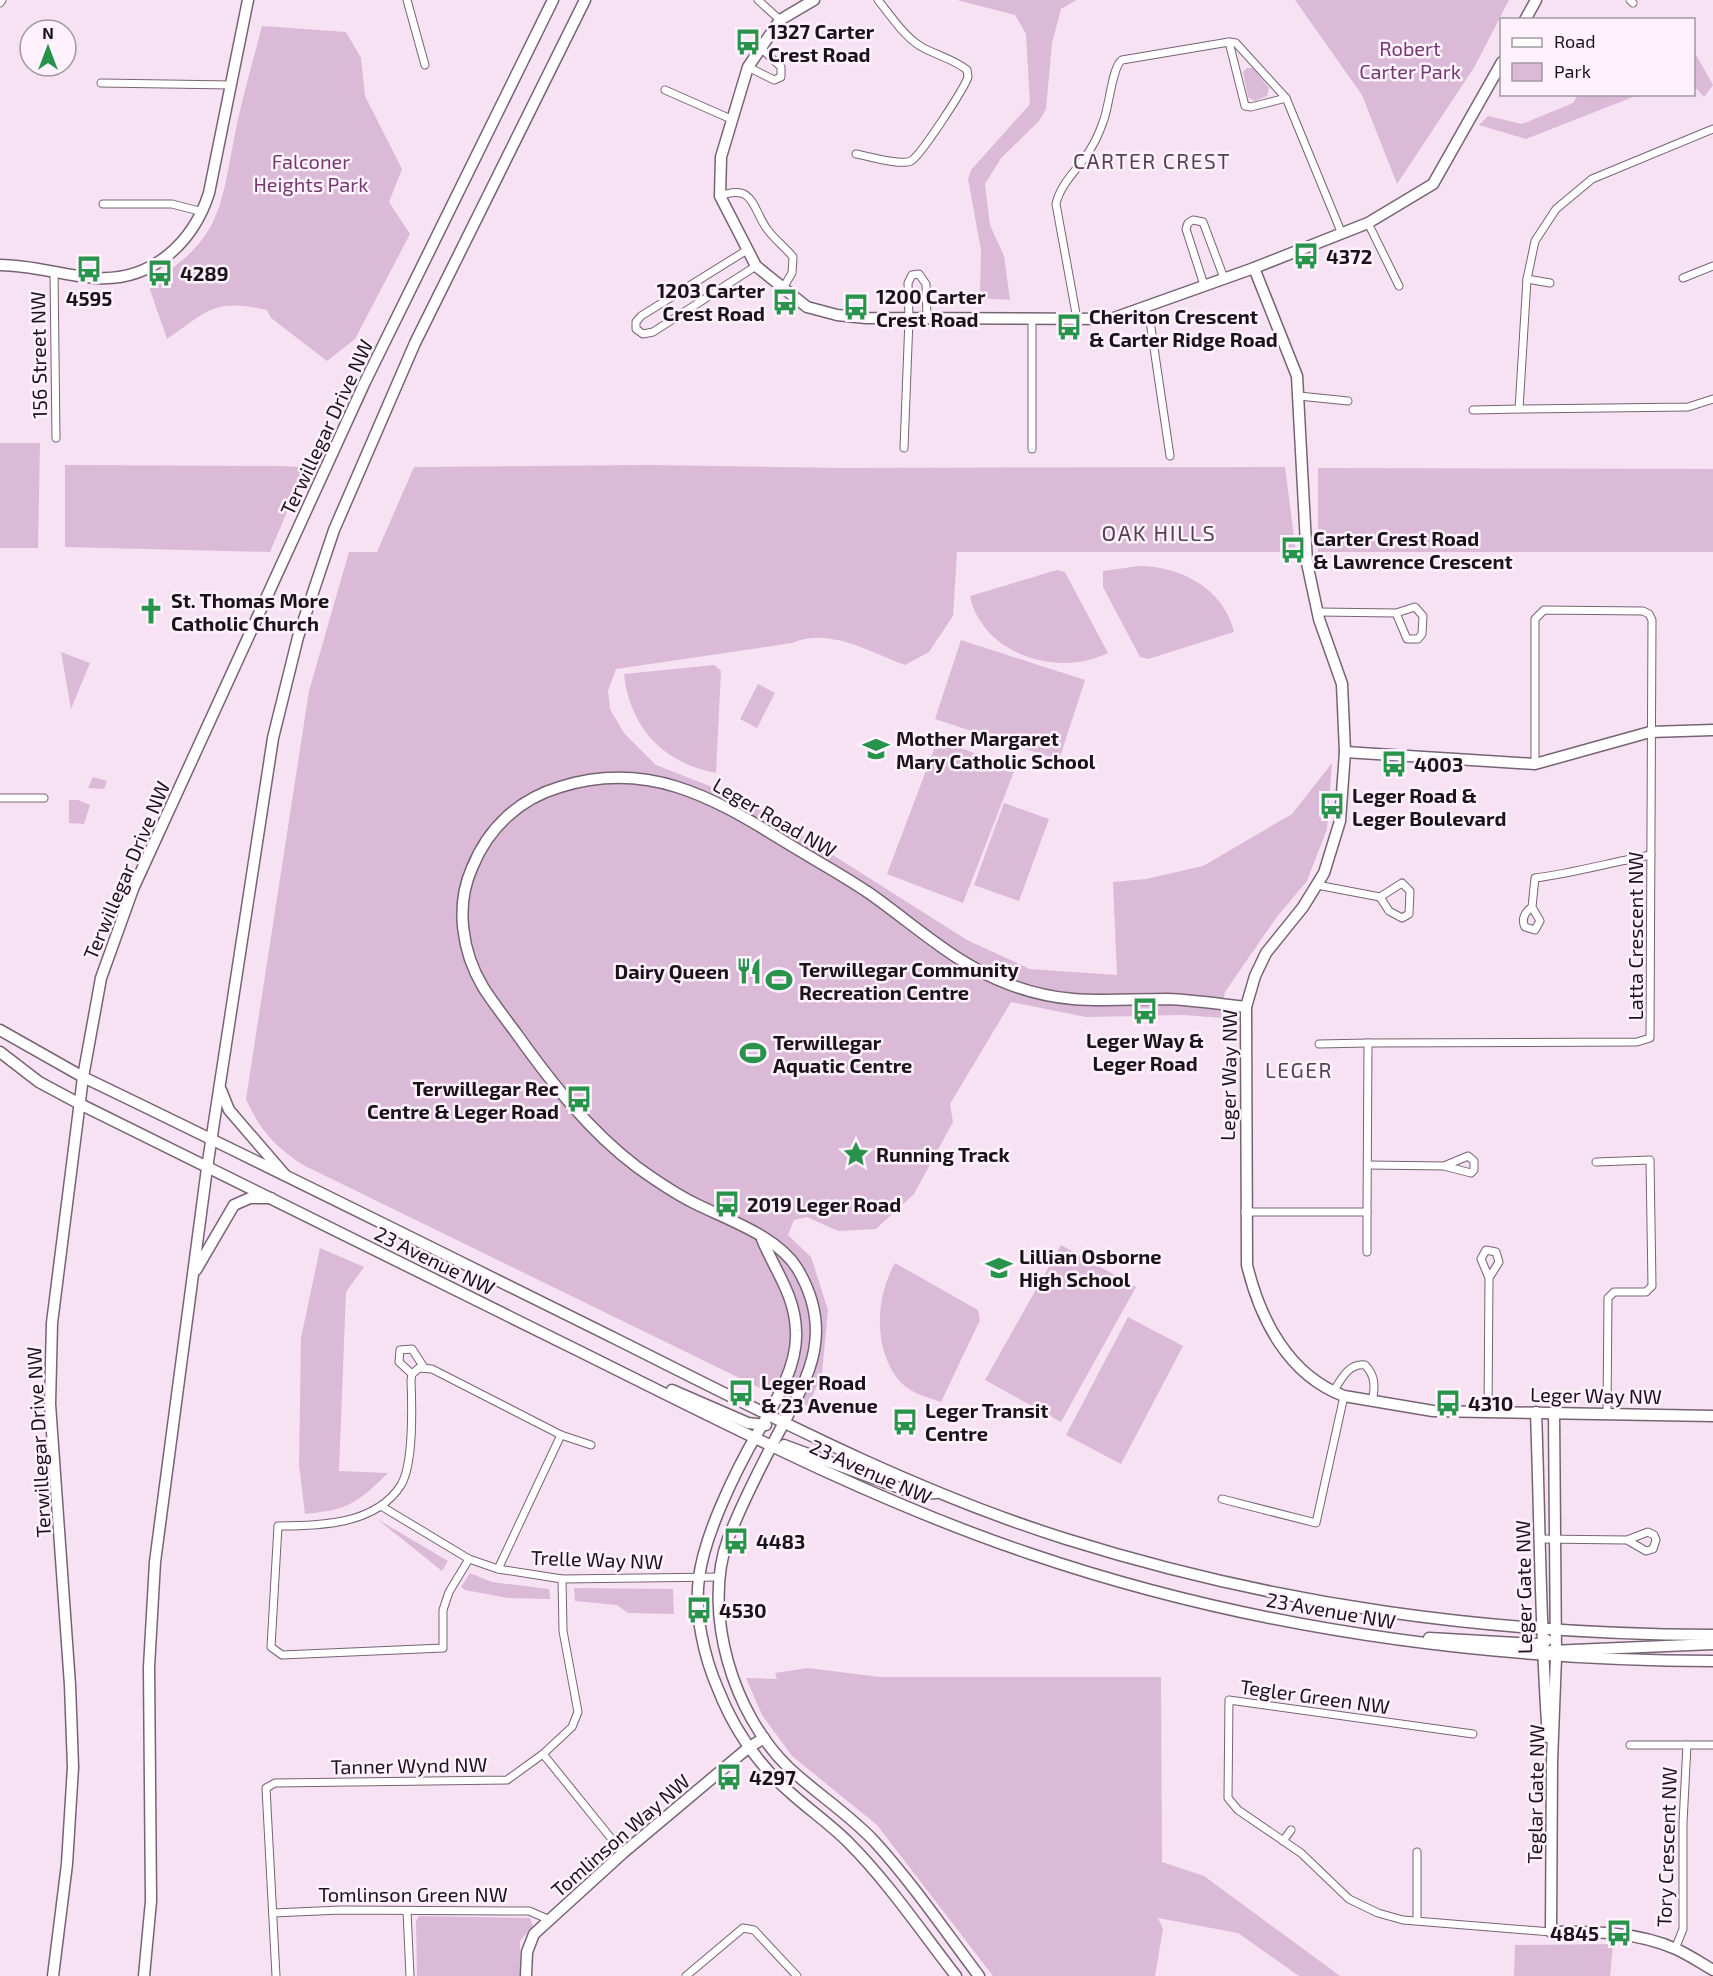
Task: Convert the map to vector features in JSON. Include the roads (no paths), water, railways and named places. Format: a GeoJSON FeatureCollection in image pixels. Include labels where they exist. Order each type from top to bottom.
{"type":"FeatureCollection","features":[{"type":"Feature","properties":{"kind":"street"},"geometry":{"type":"LineString","coordinates":[[0,265],[99,278],[133,274],[163,260],[185,241],[203,212],[248,0]]}},
{"type":"Feature","properties":{"kind":"street"},"geometry":{"type":"LineString","coordinates":[[407,0],[425,65]]}},
{"type":"Feature","properties":{"kind":"street","name":"Terwillegar Drive NW"},"geometry":{"type":"LineString","coordinates":[[53,1976],[67,1864],[73,1767],[70,1685],[50,1404],[52,1323],[83,1077],[105,963],[133,889],[365,382],[553,0]]}},
{"type":"Feature","properties":{"kind":"street"},"geometry":{"type":"LineString","coordinates":[[144,1976],[151,1901],[148,1667],[155,1562],[207,1168],[273,738],[298,637],[334,530],[415,343],[585,0]]}},
{"type":"Feature","properties":{"kind":"street"},"geometry":{"type":"LineString","coordinates":[[758,0],[780,20]]}},
{"type":"Feature","properties":{"kind":"street"},"geometry":{"type":"LineString","coordinates":[[814,0],[780,20],[748,68],[721,156],[720,196],[756,266],[807,306],[837,315],[909,319],[1111,319],[1254,268],[1368,223],[1433,183],[1500,66]]}},
{"type":"Feature","properties":{"kind":"street"},"geometry":{"type":"LineString","coordinates":[[856,154],[903,163],[910,161],[933,133],[968,76],[967,70],[961,66],[932,52],[909,37],[878,0]]}},
{"type":"Feature","properties":{"kind":"street"},"geometry":{"type":"LineString","coordinates":[[1526,18],[1536,0]]}},
{"type":"Feature","properties":{"kind":"street"},"geometry":{"type":"LineString","coordinates":[[1229,42],[1245,106],[1251,107],[1286,98]]}},
{"type":"Feature","properties":{"kind":"street"},"geometry":{"type":"LineString","coordinates":[[1077,319],[1056,204],[1058,194],[1087,156],[1099,133],[1108,112],[1118,63],[1229,42],[1236,44],[1254,60],[1286,98],[1342,234]]}},
{"type":"Feature","properties":{"kind":"street"},"geometry":{"type":"LineString","coordinates":[[748,68],[774,80],[781,77],[781,67],[761,48]]}},
{"type":"Feature","properties":{"kind":"street"},"geometry":{"type":"LineString","coordinates":[[101,82],[231,85]]}},
{"type":"Feature","properties":{"kind":"street"},"geometry":{"type":"LineString","coordinates":[[665,90],[731,119]]}},
{"type":"Feature","properties":{"kind":"street"},"geometry":{"type":"LineString","coordinates":[[1519,409],[1527,279],[1535,241],[1556,209],[1592,178],[1713,129]]}},
{"type":"Feature","properties":{"kind":"street"},"geometry":{"type":"LineString","coordinates":[[720,196],[740,193],[750,198],[771,235],[793,257],[792,273],[783,288]]}},
{"type":"Feature","properties":{"kind":"street"},"geometry":{"type":"LineString","coordinates":[[103,204],[172,204],[203,212]]}},
{"type":"Feature","properties":{"kind":"street"},"geometry":{"type":"LineString","coordinates":[[1204,285],[1186,229],[1188,223],[1193,220],[1203,222],[1224,278]]}},
{"type":"Feature","properties":{"kind":"street"},"geometry":{"type":"LineString","coordinates":[[1368,223],[1400,286]]}},
{"type":"Feature","properties":{"kind":"street"},"geometry":{"type":"LineString","coordinates":[[747,250],[641,316],[636,322],[636,329],[643,334],[652,333],[756,266]]}},
{"type":"Feature","properties":{"kind":"street"},"geometry":{"type":"LineString","coordinates":[[1683,278],[1713,266]]}},
{"type":"Feature","properties":{"kind":"street","name":"Leger Way NW"},"geometry":{"type":"LineString","coordinates":[[1254,268],[1297,376],[1307,563],[1318,612],[1342,684],[1345,752],[1340,821],[1331,854],[1317,885],[1303,907],[1266,953],[1255,976],[1245,1007],[1245,1212],[1247,1265],[1255,1296],[1266,1323],[1282,1348],[1304,1371],[1339,1394],[1372,1402],[1433,1411],[1713,1416]]}},
{"type":"Feature","properties":{"kind":"street","name":"156 Street NW"},"geometry":{"type":"LineString","coordinates":[[54,271],[56,438]]}},
{"type":"Feature","properties":{"kind":"street"},"geometry":{"type":"LineString","coordinates":[[904,448],[909,277],[919,274],[926,284],[927,318]]}},
{"type":"Feature","properties":{"kind":"street"},"geometry":{"type":"LineString","coordinates":[[1527,279],[1550,283]]}},
{"type":"Feature","properties":{"kind":"street"},"geometry":{"type":"LineString","coordinates":[[1144,308],[1150,321],[1170,456]]}},
{"type":"Feature","properties":{"kind":"street"},"geometry":{"type":"LineString","coordinates":[[1032,318],[1032,449]]}},
{"type":"Feature","properties":{"kind":"street"},"geometry":{"type":"LineString","coordinates":[[1299,396],[1348,401]]}},
{"type":"Feature","properties":{"kind":"street"},"geometry":{"type":"LineString","coordinates":[[1473,410],[1688,407],[1713,399]]}},
{"type":"Feature","properties":{"kind":"street"},"geometry":{"type":"LineString","coordinates":[[1318,612],[1396,613],[1409,607],[1419,609],[1422,616],[1422,634],[1418,639],[1407,639],[1396,613]]}},
{"type":"Feature","properties":{"kind":"street","name":"Latta Crescent NW"},"geometry":{"type":"LineString","coordinates":[[1319,1044],[1646,1041],[1651,1032],[1652,620],[1649,614],[1643,611],[1544,610],[1535,619],[1535,764]]}},
{"type":"Feature","properties":{"kind":"street"},"geometry":{"type":"LineString","coordinates":[[1345,752],[1535,764],[1650,732],[1713,730]]}},
{"type":"Feature","properties":{"kind":"street","name":"Leger Road NW"},"geometry":{"type":"LineString","coordinates":[[979,1976],[900,1870],[847,1814],[787,1766],[764,1738],[739,1694],[728,1663],[720,1619],[720,1577],[728,1540],[772,1444],[807,1380],[813,1360],[816,1331],[813,1306],[800,1273],[780,1246],[762,1239],[748,1229],[677,1194],[634,1165],[592,1128],[541,1068],[484,990],[471,964],[464,938],[463,910],[472,867],[497,826],[509,814],[538,794],[573,783],[610,779],[648,780],[683,788],[747,818],[871,894],[946,952],[1003,982],[1035,993],[1069,1000],[1108,1002],[1167,999],[1245,1007]]}},
{"type":"Feature","properties":{"kind":"street"},"geometry":{"type":"LineString","coordinates":[[0,798],[44,798]]}},
{"type":"Feature","properties":{"kind":"street"},"geometry":{"type":"LineString","coordinates":[[1532,907],[1535,878],[1569,874],[1615,861],[1651,855]]}},
{"type":"Feature","properties":{"kind":"street"},"geometry":{"type":"LineString","coordinates":[[1317,885],[1380,897],[1394,914],[1402,918],[1409,914],[1410,891],[1406,885],[1399,884],[1380,897]]}},
{"type":"Feature","properties":{"kind":"street","name":"23 Avenue NW"},"geometry":{"type":"LineString","coordinates":[[0,1030],[83,1077],[285,1175],[765,1420],[785,1423],[940,1493],[1064,1538],[1247,1588],[1394,1614],[1541,1631],[1713,1635]]}},
{"type":"Feature","properties":{"kind":"street"},"geometry":{"type":"LineString","coordinates":[[1368,1043],[1368,1252]]}},
{"type":"Feature","properties":{"kind":"street","name":"23 Avenue NW"},"geometry":{"type":"LineString","coordinates":[[0,1052],[39,1082],[80,1104],[754,1438],[772,1444],[925,1515],[1056,1562],[1205,1604],[1316,1628],[1382,1638],[1542,1656],[1556,1653],[1713,1661]]}},
{"type":"Feature","properties":{"kind":"street"},"geometry":{"type":"LineString","coordinates":[[220,1080],[223,1099],[229,1110],[285,1175]]}},
{"type":"Feature","properties":{"kind":"street"},"geometry":{"type":"LineString","coordinates":[[1596,1162],[1650,1160],[1652,1286],[1646,1292],[1614,1292],[1608,1298],[1607,1414]]}},
{"type":"Feature","properties":{"kind":"street"},"geometry":{"type":"LineString","coordinates":[[1369,1166],[1444,1166]]}},
{"type":"Feature","properties":{"kind":"street"},"geometry":{"type":"LineString","coordinates":[[193,1275],[234,1205],[250,1198],[271,1198]]}},
{"type":"Feature","properties":{"kind":"street"},"geometry":{"type":"LineString","coordinates":[[1245,1212],[1367,1212]]}},
{"type":"Feature","properties":{"kind":"street"},"geometry":{"type":"LineString","coordinates":[[762,1239],[791,1299],[796,1331],[793,1359],[709,1537],[699,1579],[700,1614],[709,1666],[730,1716],[748,1748],[768,1772],[848,1842],[880,1877],[956,1976]]}},
{"type":"Feature","properties":{"kind":"street"},"geometry":{"type":"LineString","coordinates":[[1488,1411],[1490,1278]]}},
{"type":"Feature","properties":{"kind":"street"},"geometry":{"type":"LineString","coordinates":[[469,1559],[449,1592],[443,1610],[443,1648],[282,1655],[271,1647],[278,1526],[347,1521],[381,1506],[401,1485],[411,1440],[412,1374],[399,1362],[400,1350],[412,1349],[423,1366],[561,1435],[591,1445]]}},
{"type":"Feature","properties":{"kind":"street"},"geometry":{"type":"LineString","coordinates":[[592,1358],[748,1423],[765,1420]]}},
{"type":"Feature","properties":{"kind":"street"},"geometry":{"type":"LineString","coordinates":[[1222,1499],[1316,1523],[1339,1394],[1344,1375],[1353,1366],[1365,1365],[1370,1370],[1375,1387],[1372,1402]]}},
{"type":"Feature","properties":{"kind":"street"},"geometry":{"type":"LineString","coordinates":[[412,1374],[423,1366]]}},
{"type":"Feature","properties":{"kind":"street","name":"Leger Gate NW"},"geometry":{"type":"LineString","coordinates":[[1536,1412],[1542,1539],[1542,1656],[1552,1761]]}},
{"type":"Feature","properties":{"kind":"street","name":"Leger Gate NW"},"geometry":{"type":"LineString","coordinates":[[1554,1413],[1556,1653]]}},
{"type":"Feature","properties":{"kind":"street"},"geometry":{"type":"LineString","coordinates":[[498,1569],[561,1435]]}},
{"type":"Feature","properties":{"kind":"street"},"geometry":{"type":"LineString","coordinates":[[772,1444],[916,1494],[940,1493]]}},
{"type":"Feature","properties":{"kind":"street","name":"Trelle Way NW"},"geometry":{"type":"LineString","coordinates":[[381,1506],[469,1559],[498,1569],[562,1578],[699,1579],[720,1577]]}},
{"type":"Feature","properties":{"kind":"street"},"geometry":{"type":"LineString","coordinates":[[1542,1539],[1627,1540]]}},
{"type":"Feature","properties":{"kind":"street","name":"Tanner Wynd NW"},"geometry":{"type":"LineString","coordinates":[[276,1976],[266,1788],[275,1783],[507,1780],[543,1755],[572,1727],[578,1712],[563,1632],[562,1578]]}},
{"type":"Feature","properties":{"kind":"street"},"geometry":{"type":"LineString","coordinates":[[1382,1638],[1542,1644],[1555,1631]]}},
{"type":"Feature","properties":{"kind":"street"},"geometry":{"type":"LineString","coordinates":[[1556,1653],[1713,1644]]}},
{"type":"Feature","properties":{"kind":"street","name":"Teglar Gate NW"},"geometry":{"type":"LineString","coordinates":[[1551,1932],[1552,1761],[1556,1653]]}},
{"type":"Feature","properties":{"kind":"street","name":"Tegler Green NW"},"geometry":{"type":"LineString","coordinates":[[1473,1734],[1229,1700],[1228,1798],[1238,1810],[1301,1853],[1349,1899],[1378,1913],[1403,1920],[1501,1930],[1551,1932]]}},
{"type":"Feature","properties":{"kind":"street","name":"Tomlinson Way NW"},"geometry":{"type":"LineString","coordinates":[[526,1976],[529,1942],[551,1920],[623,1853],[748,1748],[764,1738]]}},
{"type":"Feature","properties":{"kind":"street","name":"Tory Crescent NW"},"geometry":{"type":"LineString","coordinates":[[1630,1745],[1713,1745]]}},
{"type":"Feature","properties":{"kind":"street","name":"Tory Crescent NW"},"geometry":{"type":"LineString","coordinates":[[1675,1948],[1683,1929],[1686,1745]]}},
{"type":"Feature","properties":{"kind":"street"},"geometry":{"type":"LineString","coordinates":[[543,1755],[623,1853]]}},
{"type":"Feature","properties":{"kind":"street"},"geometry":{"type":"LineString","coordinates":[[1283,1840],[1291,1830]]}},
{"type":"Feature","properties":{"kind":"street"},"geometry":{"type":"LineString","coordinates":[[1417,1852],[1417,1920]]}},
{"type":"Feature","properties":{"kind":"street"},"geometry":{"type":"LineString","coordinates":[[407,1911],[410,1976]]}},
{"type":"Feature","properties":{"kind":"street","name":"Tomlinson Green NW"},"geometry":{"type":"LineString","coordinates":[[273,1913],[529,1911],[551,1920]]}},
{"type":"Feature","properties":{"kind":"street"},"geometry":{"type":"LineString","coordinates":[[686,1976],[743,1928],[754,1930],[797,1976]]}},
{"type":"Feature","properties":{"kind":"street"},"geometry":{"type":"LineString","coordinates":[[1551,1932],[1607,1933],[1675,1948],[1713,1970]]}},
{"type":"Feature","properties":{"kind":"place","name":"1327 Carter Crest Road"},"geometry":{"type":"Point","coordinates":[748,42]}},
{"type":"Feature","properties":{"kind":"place","name":"4372"},"geometry":{"type":"Point","coordinates":[1306,256]}},
{"type":"Feature","properties":{"kind":"place","name":"4595"},"geometry":{"type":"Point","coordinates":[89,269]}},
{"type":"Feature","properties":{"kind":"place","name":"4289"},"geometry":{"type":"Point","coordinates":[160,273]}},
{"type":"Feature","properties":{"kind":"place","name":"1203 Carter Crest Road"},"geometry":{"type":"Point","coordinates":[785,302]}},
{"type":"Feature","properties":{"kind":"place","name":"1200 Carter Crest Road"},"geometry":{"type":"Point","coordinates":[856,307]}},
{"type":"Feature","properties":{"kind":"place","name":"Cheriton Crescent & Carter Ridge Road"},"geometry":{"type":"Point","coordinates":[1069,327]}},
{"type":"Feature","properties":{"kind":"place","name":"Carter Crest Road & Lawrence Crescent"},"geometry":{"type":"Point","coordinates":[1293,550]}},
{"type":"Feature","properties":{"kind":"place","name":"St. Thomas More Catholic Church"},"geometry":{"type":"Point","coordinates":[151,611]}},
{"type":"Feature","properties":{"kind":"place","name":"Mother Margaret Mary Catholic School"},"geometry":{"type":"Point","coordinates":[876,749]}},
{"type":"Feature","properties":{"kind":"place","name":"4003"},"geometry":{"type":"Point","coordinates":[1394,764]}},
{"type":"Feature","properties":{"kind":"place","name":"Leger Road & Leger Boulevard"},"geometry":{"type":"Point","coordinates":[1332,806]}},
{"type":"Feature","properties":{"kind":"place","name":"Dairy Queen"},"geometry":{"type":"Point","coordinates":[749,971]}},
{"type":"Feature","properties":{"kind":"place","name":"Terwillegar Community Recreation Centre"},"geometry":{"type":"Point","coordinates":[779,980]}},
{"type":"Feature","properties":{"kind":"place","name":"Leger Way & Leger Road"},"geometry":{"type":"Point","coordinates":[1145,1011]}},
{"type":"Feature","properties":{"kind":"place","name":"Terwillegar Aquatic Centre"},"geometry":{"type":"Point","coordinates":[753,1053]}},
{"type":"Feature","properties":{"kind":"place","name":"Terwillegar Rec Centre & Leger Road"},"geometry":{"type":"Point","coordinates":[579,1099]}},
{"type":"Feature","properties":{"kind":"place","name":"Running Track"},"geometry":{"type":"Point","coordinates":[856,1154]}},
{"type":"Feature","properties":{"kind":"place","name":"2019 Leger Road"},"geometry":{"type":"Point","coordinates":[727,1204]}},
{"type":"Feature","properties":{"kind":"place","name":"Lillian Osborne High School"},"geometry":{"type":"Point","coordinates":[999,1268]}},
{"type":"Feature","properties":{"kind":"place","name":"Leger Road & 23 Avenue"},"geometry":{"type":"Point","coordinates":[741,1393]}},
{"type":"Feature","properties":{"kind":"place","name":"4310"},"geometry":{"type":"Point","coordinates":[1448,1403]}},
{"type":"Feature","properties":{"kind":"place","name":"Leger Transit Centre"},"geometry":{"type":"Point","coordinates":[905,1422]}},
{"type":"Feature","properties":{"kind":"place","name":"4483"},"geometry":{"type":"Point","coordinates":[736,1541]}},
{"type":"Feature","properties":{"kind":"place","name":"4530"},"geometry":{"type":"Point","coordinates":[699,1610]}},
{"type":"Feature","properties":{"kind":"place","name":"4297"},"geometry":{"type":"Point","coordinates":[729,1777]}},
{"type":"Feature","properties":{"kind":"place","name":"4845"},"geometry":{"type":"Point","coordinates":[1619,1933]}},
{"type":"Feature","properties":{"kind":"district","name":"CARTER CREST"},"geometry":{"type":"Point","coordinates":[1152,160]}},
{"type":"Feature","properties":{"kind":"district","name":"OAK HILLS"},"geometry":{"type":"Point","coordinates":[1159,532]}},
{"type":"Feature","properties":{"kind":"district","name":"LEGER"},"geometry":{"type":"Point","coordinates":[1299,1069]}},
{"type":"Feature","properties":{"kind":"park label","name":"Robert Carter Park"},"geometry":{"type":"Point","coordinates":[1410,60]}},
{"type":"Feature","properties":{"kind":"park label","name":"Falconer Heights Park"},"geometry":{"type":"Point","coordinates":[311,172]}}]}
